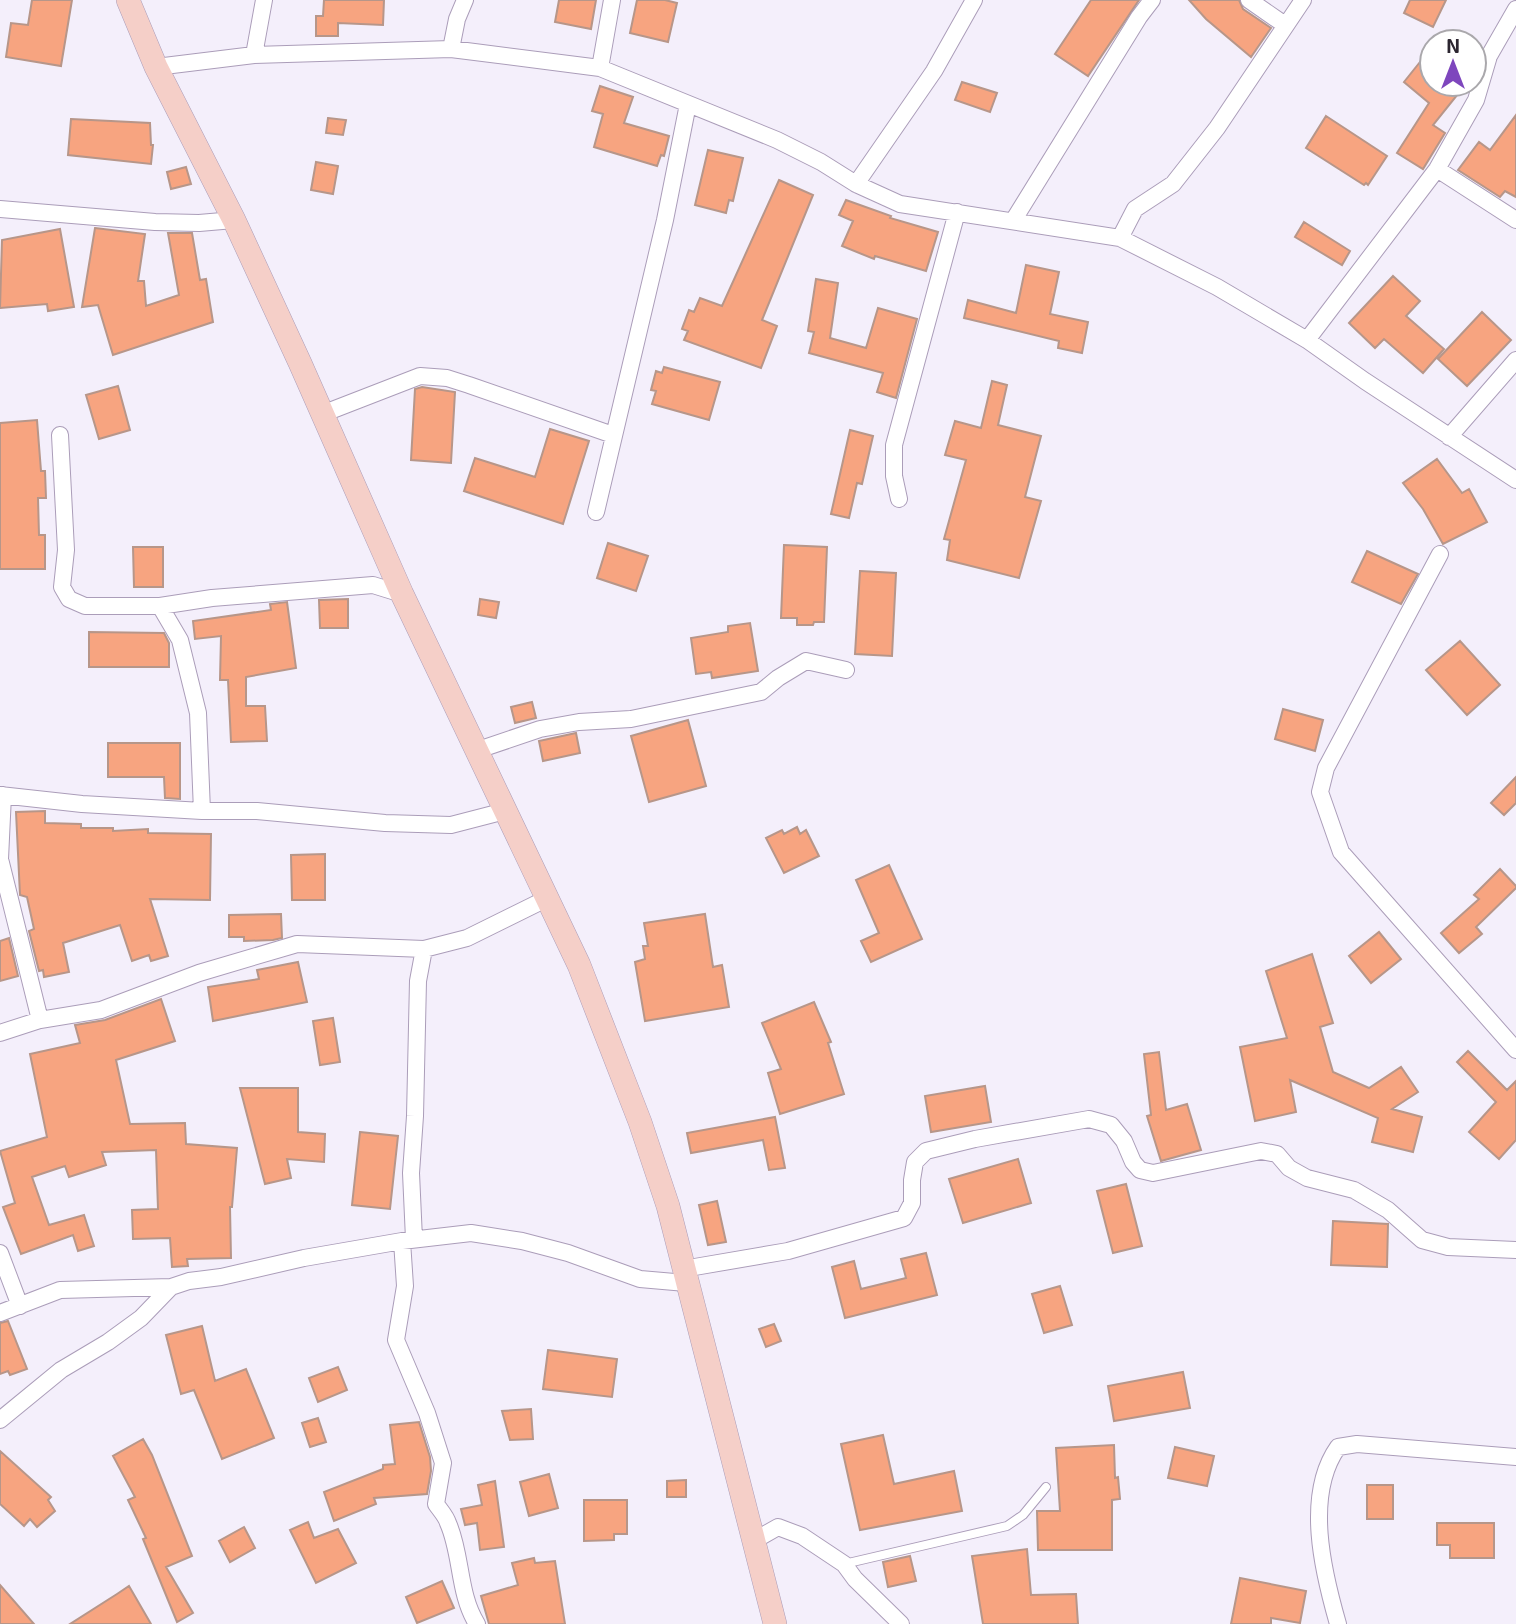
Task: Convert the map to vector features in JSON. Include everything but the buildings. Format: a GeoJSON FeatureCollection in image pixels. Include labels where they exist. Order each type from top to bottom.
{"type":"FeatureCollection","features":[{"type":"Feature","properties":{"kind":"main road"},"geometry":{"type":"LineString","coordinates":[[128,0],[156,66],[234,220],[402,594],[579,965],[640,1122],[668,1206],[775,1624]]}},
{"type":"Feature","properties":{"kind":"street"},"geometry":{"type":"LineString","coordinates":[[254,55],[264,0]]}},
{"type":"Feature","properties":{"kind":"street"},"geometry":{"type":"LineString","coordinates":[[451,49],[457,19],[465,0]]}},
{"type":"Feature","properties":{"kind":"street"},"geometry":{"type":"LineString","coordinates":[[600,68],[612,0]]}},
{"type":"Feature","properties":{"kind":"street"},"geometry":{"type":"LineString","coordinates":[[856,184],[933,71],[974,0]]}},
{"type":"Feature","properties":{"kind":"street"},"geometry":{"type":"LineString","coordinates":[[1013,221],[1152,0]]}},
{"type":"Feature","properties":{"kind":"street"},"geometry":{"type":"LineString","coordinates":[[1249,0],[1286,25]]}},
{"type":"Feature","properties":{"kind":"street"},"geometry":{"type":"LineString","coordinates":[[1120,238],[1135,209],[1173,184],[1217,128],[1303,0]]}},
{"type":"Feature","properties":{"kind":"street"},"geometry":{"type":"LineString","coordinates":[[1307,340],[1437,169],[1476,100],[1489,56],[1516,9]]}},
{"type":"Feature","properties":{"kind":"street"},"geometry":{"type":"LineString","coordinates":[[156,66],[254,55],[451,49],[600,68],[777,140],[821,162],[856,184],[900,204],[1120,238],[1217,287],[1307,340],[1516,480]]}},
{"type":"Feature","properties":{"kind":"street"},"geometry":{"type":"LineString","coordinates":[[596,512],[639,337],[688,104]]}},
{"type":"Feature","properties":{"kind":"street"},"geometry":{"type":"LineString","coordinates":[[1437,169],[1516,220]]}},
{"type":"Feature","properties":{"kind":"street"},"geometry":{"type":"LineString","coordinates":[[0,209],[155,222],[199,223],[234,220]]}},
{"type":"Feature","properties":{"kind":"street"},"geometry":{"type":"LineString","coordinates":[[899,499],[894,476],[894,444],[957,212]]}},
{"type":"Feature","properties":{"kind":"street"},"geometry":{"type":"LineString","coordinates":[[1449,437],[1516,360]]}},
{"type":"Feature","properties":{"kind":"street"},"geometry":{"type":"LineString","coordinates":[[322,414],[420,376],[447,378],[613,435]]}},
{"type":"Feature","properties":{"kind":"street"},"geometry":{"type":"LineString","coordinates":[[60,435],[66,550],[62,587],[69,599],[85,606],[160,606],[212,598],[373,585],[402,594]]}},
{"type":"Feature","properties":{"kind":"street"},"geometry":{"type":"LineString","coordinates":[[1440,554],[1326,768],[1320,792],[1341,852],[1516,1050]]}},
{"type":"Feature","properties":{"kind":"street"},"geometry":{"type":"LineString","coordinates":[[160,606],[180,640],[198,713],[202,811]]}},
{"type":"Feature","properties":{"kind":"street"},"geometry":{"type":"LineString","coordinates":[[478,750],[540,729],[579,722],[631,719],[761,692],[778,678],[806,662],[846,670]]}},
{"type":"Feature","properties":{"kind":"street"},"geometry":{"type":"LineString","coordinates":[[40,1020],[0,859],[1,795],[82,804],[202,811],[257,811],[451,825],[505,811]]}},
{"type":"Feature","properties":{"kind":"street"},"geometry":{"type":"LineString","coordinates":[[0,1032],[40,1020],[101,1010],[200,973],[297,944],[424,949],[467,938],[546,899]]}},
{"type":"Feature","properties":{"kind":"street"},"geometry":{"type":"LineString","coordinates":[[424,949],[418,981],[405,1286],[397,1340],[427,1413],[443,1463],[436,1504],[449,1523],[461,1578],[472,1617],[477,1624]]}},
{"type":"Feature","properties":{"kind":"street"},"geometry":{"type":"LineString","coordinates":[[0,1313],[60,1290],[172,1287],[188,1281],[221,1277],[304,1258],[408,1240],[471,1233],[568,1253],[640,1279],[685,1276],[788,1251],[904,1218],[912,1203],[915,1162],[926,1150],[1090,1119],[1111,1125],[1124,1141],[1133,1162],[1140,1170],[1153,1174],[1261,1151],[1277,1154],[1289,1168],[1307,1178],[1354,1190],[1388,1210],[1422,1240],[1448,1247],[1516,1250]]}},
{"type":"Feature","properties":{"kind":"street"},"geometry":{"type":"LineString","coordinates":[[0,1253],[20,1306]]}},
{"type":"Feature","properties":{"kind":"street"},"geometry":{"type":"LineString","coordinates":[[0,1420],[61,1370],[108,1342],[141,1318],[172,1287]]}},
{"type":"Feature","properties":{"kind":"street"},"geometry":{"type":"LineString","coordinates":[[1338,1624],[1327,1586],[1319,1533],[1321,1497],[1328,1461],[1338,1447],[1357,1444],[1516,1457]]}},
{"type":"Feature","properties":{"kind":"street"},"geometry":{"type":"LineString","coordinates":[[755,1540],[778,1528],[802,1536],[844,1564],[855,1579],[901,1624]]}},
{"type":"Feature","properties":{"kind":"lane"},"geometry":{"type":"LineString","coordinates":[[844,1564],[1007,1527],[1023,1515],[1046,1487]]}}]}
